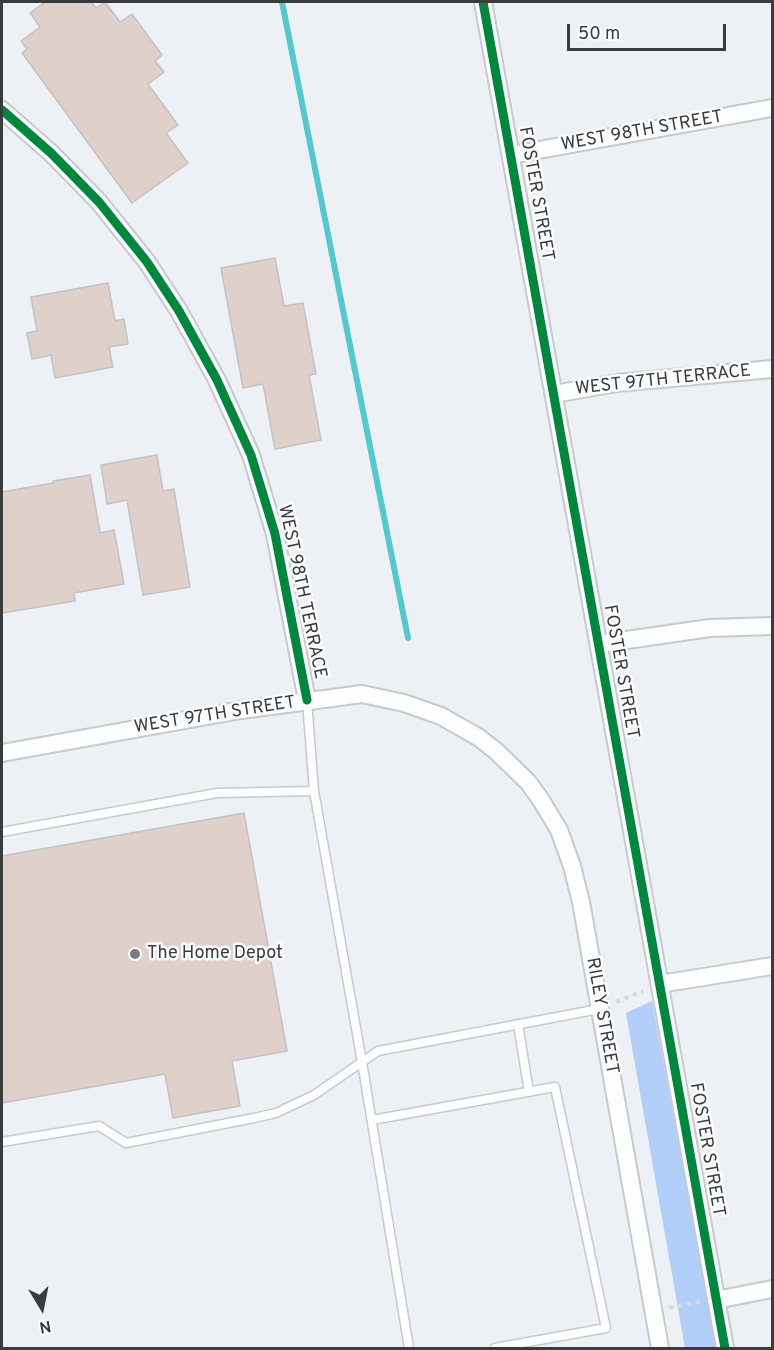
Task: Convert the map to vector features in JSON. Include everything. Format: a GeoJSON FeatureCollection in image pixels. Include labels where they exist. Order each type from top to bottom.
{"type":"FeatureCollection","features":[{"type":"Feature","properties":{"kind":"street","name":"FOSTER STREET"},"geometry":{"type":"LineString","coordinates":[[483,2],[725,1348]]}},
{"type":"Feature","properties":{"kind":"street","name":"WEST 98TH STREET"},"geometry":{"type":"LineString","coordinates":[[511,155],[772,108]]}},
{"type":"Feature","properties":{"kind":"street","name":"WEST 98TH TERRACE"},"geometry":{"type":"LineString","coordinates":[[2,110],[51,153],[105,209],[147,262],[180,311],[218,380],[251,455],[275,534],[307,700]]}},
{"type":"Feature","properties":{"kind":"street","name":"WEST 97TH TERRACE"},"geometry":{"type":"LineString","coordinates":[[554,394],[617,383],[772,369]]}},
{"type":"Feature","properties":{"kind":"street"},"geometry":{"type":"LineString","coordinates":[[598,644],[710,628],[772,626]]}},
{"type":"Feature","properties":{"kind":"street","name":"WEST 97TH STREET"},"geometry":{"type":"LineString","coordinates":[[2,753],[230,712],[362,694],[404,703],[441,716],[459,727]]}},
{"type":"Feature","properties":{"kind":"street","name":"RILEY STREET"},"geometry":{"type":"LineString","coordinates":[[459,727],[478,737],[496,751],[528,783],[559,830],[573,866],[660,1348]]}},
{"type":"Feature","properties":{"kind":"street"},"geometry":{"type":"LineString","coordinates":[[660,984],[772,966]]}},
{"type":"Feature","properties":{"kind":"street"},"geometry":{"type":"LineString","coordinates":[[716,1300],[772,1290]]}},
{"type":"Feature","properties":{"kind":"lane"},"geometry":{"type":"LineString","coordinates":[[307,700],[314,791],[372,1120],[409,1348]]}},
{"type":"Feature","properties":{"kind":"lane"},"geometry":{"type":"LineString","coordinates":[[2,832],[217,793],[314,791]]}},
{"type":"Feature","properties":{"kind":"lane"},"geometry":{"type":"LineString","coordinates":[[2,1142],[99,1126],[126,1143],[276,1113],[314,1095],[378,1051],[599,1009]]}},
{"type":"Feature","properties":{"kind":"lane"},"geometry":{"type":"LineString","coordinates":[[518,1024],[529,1092]]}},
{"type":"Feature","properties":{"kind":"lane"},"geometry":{"type":"LineString","coordinates":[[372,1120],[555,1087],[606,1328],[495,1348]]}},
{"type":"Feature","properties":{"kind":"path"},"geometry":{"type":"LineString","coordinates":[[599,1009],[660,984]]}},
{"type":"Feature","properties":{"kind":"path"},"geometry":{"type":"LineString","coordinates":[[653,1311],[716,1300]]}},
{"type":"Feature","properties":{"kind":"shaded area"},"geometry":{"type":"Polygon","coordinates":[[[652,1001],[716,1348],[685,1348],[626,1013],[652,1001]]]}},
{"type":"Feature","properties":{"kind":"building"},"geometry":{"type":"Polygon","coordinates":[[[45,2],[91,2],[96,8],[105,2],[120,22],[132,14],[162,55],[155,61],[164,72],[148,84],[178,125],[166,133],[188,163],[132,203],[22,53],[27,49],[21,41],[40,27],[30,13],[45,2]]]}},
{"type":"Feature","properties":{"kind":"building"},"geometry":{"type":"Polygon","coordinates":[[[275,258],[284,306],[303,303],[316,374],[309,375],[321,440],[275,449],[263,384],[243,388],[221,268],[275,258]]]}},
{"type":"Feature","properties":{"kind":"building"},"geometry":{"type":"Polygon","coordinates":[[[108,283],[115,321],[124,319],[128,344],[109,347],[113,367],[55,378],[51,355],[32,359],[27,333],[37,331],[31,297],[108,283]]]}},
{"type":"Feature","properties":{"kind":"building"},"geometry":{"type":"Polygon","coordinates":[[[157,455],[163,491],[174,489],[190,587],[143,595],[127,500],[107,504],[101,465],[157,455]]]}},
{"type":"Feature","properties":{"kind":"building"},"geometry":{"type":"Polygon","coordinates":[[[90,475],[100,533],[114,530],[124,584],[74,593],[75,601],[2,613],[2,492],[90,475]]]}},
{"type":"Feature","properties":{"kind":"building","name":"The Home Depot"},"geometry":{"type":"Polygon","coordinates":[[[244,813],[287,1051],[232,1061],[240,1106],[173,1118],[165,1074],[2,1103],[2,856],[244,813]]]}},
{"type":"Feature","properties":{"kind":"waterway"},"geometry":{"type":"LineString","coordinates":[[282,2],[408,638]]}},
{"type":"Feature","properties":{"kind":"cycle path"},"geometry":{"type":"LineString","coordinates":[[483,2],[725,1348]]}},
{"type":"Feature","properties":{"kind":"cycle path"},"geometry":{"type":"LineString","coordinates":[[2,110],[51,153],[99,202],[147,262],[179,311],[217,380],[251,455],[275,534],[307,700]]}},
{"type":"Feature","properties":{"kind":"place","name":"The Home Depot"},"geometry":{"type":"Point","coordinates":[135,954]}}]}
